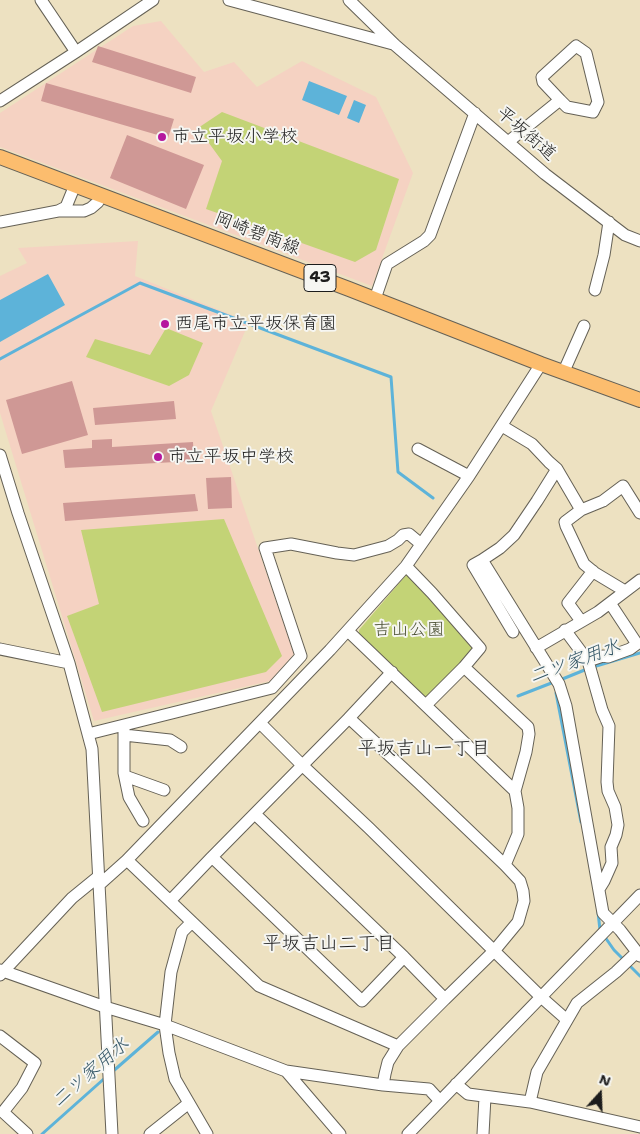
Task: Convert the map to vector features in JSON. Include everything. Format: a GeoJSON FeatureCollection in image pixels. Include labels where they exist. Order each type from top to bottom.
{"type":"FeatureCollection","features":[{"type":"Feature","properties":{"kind":"main road","name":"岡崎碧南線"},"geometry":{"type":"LineString","coordinates":[[0,157],[640,400]]}},
{"type":"Feature","properties":{"kind":"street"},"geometry":{"type":"LineString","coordinates":[[41,0],[76,52]]}},
{"type":"Feature","properties":{"kind":"street"},"geometry":{"type":"LineString","coordinates":[[0,101],[153,0]]}},
{"type":"Feature","properties":{"kind":"street"},"geometry":{"type":"LineString","coordinates":[[229,0],[395,45]]}},
{"type":"Feature","properties":{"kind":"street","name":"平坂街道"},"geometry":{"type":"LineString","coordinates":[[350,0],[395,45],[545,174],[625,235],[640,242]]}},
{"type":"Feature","properties":{"kind":"street"},"geometry":{"type":"LineString","coordinates":[[576,46],[586,53],[598,102],[593,112],[567,107],[560,100],[543,82],[542,77],[576,46]]}},
{"type":"Feature","properties":{"kind":"street"},"geometry":{"type":"LineString","coordinates":[[508,142],[560,100]]}},
{"type":"Feature","properties":{"kind":"street"},"geometry":{"type":"LineString","coordinates":[[374,299],[387,264],[424,241],[430,235],[475,113]]}},
{"type":"Feature","properties":{"kind":"street"},"geometry":{"type":"LineString","coordinates":[[58,211],[66,206],[75,185]]}},
{"type":"Feature","properties":{"kind":"street"},"geometry":{"type":"LineString","coordinates":[[0,222],[58,211],[84,211],[92,208],[98,202],[101,195]]}},
{"type":"Feature","properties":{"kind":"street"},"geometry":{"type":"LineString","coordinates":[[595,290],[604,255],[609,222]]}},
{"type":"Feature","properties":{"kind":"street"},"geometry":{"type":"LineString","coordinates":[[564,371],[584,326]]}},
{"type":"Feature","properties":{"kind":"street"},"geometry":{"type":"LineString","coordinates":[[440,1101],[429,1089],[383,1085],[286,1071],[165,1025],[1,972],[72,898],[126,860],[348,631],[406,566],[469,476],[542,364]]}},
{"type":"Feature","properties":{"kind":"street"},"geometry":{"type":"LineString","coordinates":[[502,426],[532,444],[557,469],[581,510]]}},
{"type":"Feature","properties":{"kind":"street"},"geometry":{"type":"LineString","coordinates":[[418,449],[469,476]]}},
{"type":"Feature","properties":{"kind":"street"},"geometry":{"type":"LineString","coordinates":[[0,455],[69,663],[92,749],[112,1134]]}},
{"type":"Feature","properties":{"kind":"street"},"geometry":{"type":"LineString","coordinates":[[530,1102],[537,1072],[577,1003],[638,954],[620,930],[603,913],[566,706],[559,684],[536,648],[514,623],[479,561],[500,548],[514,535],[557,469]]}},
{"type":"Feature","properties":{"kind":"street"},"geometry":{"type":"LineString","coordinates":[[625,592],[584,564],[565,522],[581,510],[603,501],[623,486],[640,513]]}},
{"type":"Feature","properties":{"kind":"street"},"geometry":{"type":"LineString","coordinates":[[124,730],[272,688],[301,656],[265,548],[291,544],[354,555],[388,546],[403,535],[408,534],[421,544]]}},
{"type":"Feature","properties":{"kind":"street"},"geometry":{"type":"LineString","coordinates":[[406,566],[480,648],[426,705]]}},
{"type":"Feature","properties":{"kind":"street"},"geometry":{"type":"LineString","coordinates":[[581,621],[568,603],[593,571]]}},
{"type":"Feature","properties":{"kind":"street"},"geometry":{"type":"LineString","coordinates":[[536,648],[598,612],[640,580]]}},
{"type":"Feature","properties":{"kind":"street"},"geometry":{"type":"LineString","coordinates":[[588,662],[630,649],[637,644],[610,603]]}},
{"type":"Feature","properties":{"kind":"street"},"geometry":{"type":"LineString","coordinates":[[565,630],[588,662],[602,710],[609,726],[607,782],[608,791],[615,807],[618,825],[611,847],[612,863],[598,889]]}},
{"type":"Feature","properties":{"kind":"street"},"geometry":{"type":"LineString","coordinates":[[348,631],[515,791]]}},
{"type":"Feature","properties":{"kind":"street"},"geometry":{"type":"LineString","coordinates":[[0,649],[69,663]]}},
{"type":"Feature","properties":{"kind":"street"},"geometry":{"type":"LineString","coordinates":[[464,666],[528,727],[529,734],[526,752],[515,791],[518,808],[518,834],[505,865]]}},
{"type":"Feature","properties":{"kind":"street"},"geometry":{"type":"LineString","coordinates":[[170,901],[392,672]]}},
{"type":"Feature","properties":{"kind":"street"},"geometry":{"type":"LineString","coordinates":[[349,718],[505,865],[520,881],[523,890],[524,901],[518,922],[494,950],[398,1046],[388,1062],[383,1085]]}},
{"type":"Feature","properties":{"kind":"street"},"geometry":{"type":"LineString","coordinates":[[260,723],[370,828],[541,997],[567,1020]]}},
{"type":"Feature","properties":{"kind":"street"},"geometry":{"type":"LineString","coordinates":[[86,729],[124,730],[170,740],[181,747]]}},
{"type":"Feature","properties":{"kind":"street"},"geometry":{"type":"LineString","coordinates":[[124,730],[125,776],[129,797],[143,821]]}},
{"type":"Feature","properties":{"kind":"street"},"geometry":{"type":"LineString","coordinates":[[125,776],[164,790]]}},
{"type":"Feature","properties":{"kind":"street"},"geometry":{"type":"LineString","coordinates":[[255,814],[445,999]]}},
{"type":"Feature","properties":{"kind":"street"},"geometry":{"type":"LineString","coordinates":[[212,857],[362,1001],[404,957]]}},
{"type":"Feature","properties":{"kind":"street"},"geometry":{"type":"LineString","coordinates":[[126,860],[259,986],[398,1046]]}},
{"type":"Feature","properties":{"kind":"street"},"geometry":{"type":"LineString","coordinates":[[408,1134],[640,895]]}},
{"type":"Feature","properties":{"kind":"street"},"geometry":{"type":"LineString","coordinates":[[192,922],[182,932],[172,972],[165,1025],[175,1079],[207,1134]]}},
{"type":"Feature","properties":{"kind":"street"},"geometry":{"type":"LineString","coordinates":[[1,1037],[35,1063],[22,1088],[3,1112],[27,1134]]}},
{"type":"Feature","properties":{"kind":"street"},"geometry":{"type":"LineString","coordinates":[[286,1071],[340,1134]]}},
{"type":"Feature","properties":{"kind":"street"},"geometry":{"type":"LineString","coordinates":[[456,1084],[468,1094],[530,1102],[640,1127]]}},
{"type":"Feature","properties":{"kind":"street"},"geometry":{"type":"LineString","coordinates":[[483,1134],[485,1097]]}},
{"type":"Feature","properties":{"kind":"street"},"geometry":{"type":"LineString","coordinates":[[150,1134],[190,1103]]}},
{"type":"Feature","properties":{"kind":"shaded area"},"geometry":{"type":"Polygon","coordinates":[[[161,21],[204,72],[234,62],[257,87],[302,61],[376,97],[413,173],[372,286],[0,147],[0,113],[133,26],[161,21]]]}},
{"type":"Feature","properties":{"kind":"shaded area"},"geometry":{"type":"Polygon","coordinates":[[[138,241],[135,276],[249,322],[211,411],[294,654],[270,681],[94,721],[0,413],[0,276],[27,263],[18,248],[138,241]]]}},
{"type":"Feature","properties":{"kind":"green space"},"geometry":{"type":"Polygon","coordinates":[[[222,112],[399,179],[376,250],[355,262],[206,209],[222,161],[198,128],[222,112]]]}},
{"type":"Feature","properties":{"kind":"green space"},"geometry":{"type":"Polygon","coordinates":[[[166,328],[203,343],[189,375],[169,386],[86,357],[95,339],[150,355],[166,328]]]}},
{"type":"Feature","properties":{"kind":"green space"},"geometry":{"type":"Polygon","coordinates":[[[224,519],[282,656],[266,672],[102,712],[67,616],[99,604],[81,530],[224,519]]]}},
{"type":"Feature","properties":{"kind":"green space","name":"吉山公園"},"geometry":{"type":"Polygon","coordinates":[[[407,574],[410,575],[474,649],[428,697],[423,696],[359,635],[359,630],[407,574]]]}},
{"type":"Feature","properties":{"kind":"water"},"geometry":{"type":"Polygon","coordinates":[[[309,81],[347,96],[339,115],[302,100],[309,81]]]}},
{"type":"Feature","properties":{"kind":"water"},"geometry":{"type":"Polygon","coordinates":[[[354,100],[366,105],[359,123],[347,118],[354,100]]]}},
{"type":"Feature","properties":{"kind":"water"},"geometry":{"type":"Polygon","coordinates":[[[48,274],[65,305],[0,342],[0,300],[48,274]]]}},
{"type":"Feature","properties":{"kind":"building"},"geometry":{"type":"Polygon","coordinates":[[[98,46],[196,77],[191,93],[92,62],[98,46]]]}},
{"type":"Feature","properties":{"kind":"building"},"geometry":{"type":"Polygon","coordinates":[[[46,83],[174,119],[168,138],[41,101],[46,83]]]}},
{"type":"Feature","properties":{"kind":"building"},"geometry":{"type":"Polygon","coordinates":[[[127,135],[204,165],[186,209],[110,178],[127,135]]]}},
{"type":"Feature","properties":{"kind":"building"},"geometry":{"type":"Polygon","coordinates":[[[72,381],[88,435],[22,454],[6,400],[72,381]]]}},
{"type":"Feature","properties":{"kind":"building"},"geometry":{"type":"Polygon","coordinates":[[[174,401],[176,419],[95,425],[93,408],[174,401]]]}},
{"type":"Feature","properties":{"kind":"building"},"geometry":{"type":"Polygon","coordinates":[[[112,439],[112,447],[193,442],[194,461],[65,468],[63,450],[92,448],[92,440],[112,439]]]}},
{"type":"Feature","properties":{"kind":"building"},"geometry":{"type":"Polygon","coordinates":[[[231,477],[232,508],[208,509],[206,478],[231,477]]]}},
{"type":"Feature","properties":{"kind":"building"},"geometry":{"type":"Polygon","coordinates":[[[195,494],[198,511],[65,521],[63,503],[195,494]]]}},
{"type":"Feature","properties":{"kind":"waterway"},"geometry":{"type":"LineString","coordinates":[[0,359],[140,283],[391,377],[398,472],[433,498]]}},
{"type":"Feature","properties":{"kind":"waterway","name":"二ツ家用水"},"geometry":{"type":"LineString","coordinates":[[593,667],[640,653]]}},
{"type":"Feature","properties":{"kind":"waterway","name":"二ツ家用水"},"geometry":{"type":"LineString","coordinates":[[560,680],[587,669]]}},
{"type":"Feature","properties":{"kind":"waterway","name":"二ツ家用水"},"geometry":{"type":"LineString","coordinates":[[518,696],[554,682]]}},
{"type":"Feature","properties":{"kind":"waterway"},"geometry":{"type":"LineString","coordinates":[[556,693],[581,822]]}},
{"type":"Feature","properties":{"kind":"waterway"},"geometry":{"type":"LineString","coordinates":[[598,912],[600,930],[614,950],[640,976]]}},
{"type":"Feature","properties":{"kind":"waterway","name":"二ツ家用水"},"geometry":{"type":"LineString","coordinates":[[111,1073],[158,1032]]}},
{"type":"Feature","properties":{"kind":"waterway","name":"二ツ家用水"},"geometry":{"type":"LineString","coordinates":[[42,1134],[106,1077]]}},
{"type":"Feature","properties":{"kind":"place","name":"市立平坂小学校"},"geometry":{"type":"Point","coordinates":[162,137]}},
{"type":"Feature","properties":{"kind":"place","name":"西尾市立平坂保育園"},"geometry":{"type":"Point","coordinates":[165,324]}},
{"type":"Feature","properties":{"kind":"place","name":"市立平坂中学校"},"geometry":{"type":"Point","coordinates":[158,457]}},
{"type":"Feature","properties":{"kind":"district","name":"平坂吉山一丁目"},"geometry":{"type":"Point","coordinates":[424,749]}},
{"type":"Feature","properties":{"kind":"district","name":"平坂吉山二丁目"},"geometry":{"type":"Point","coordinates":[329,944]}}]}
